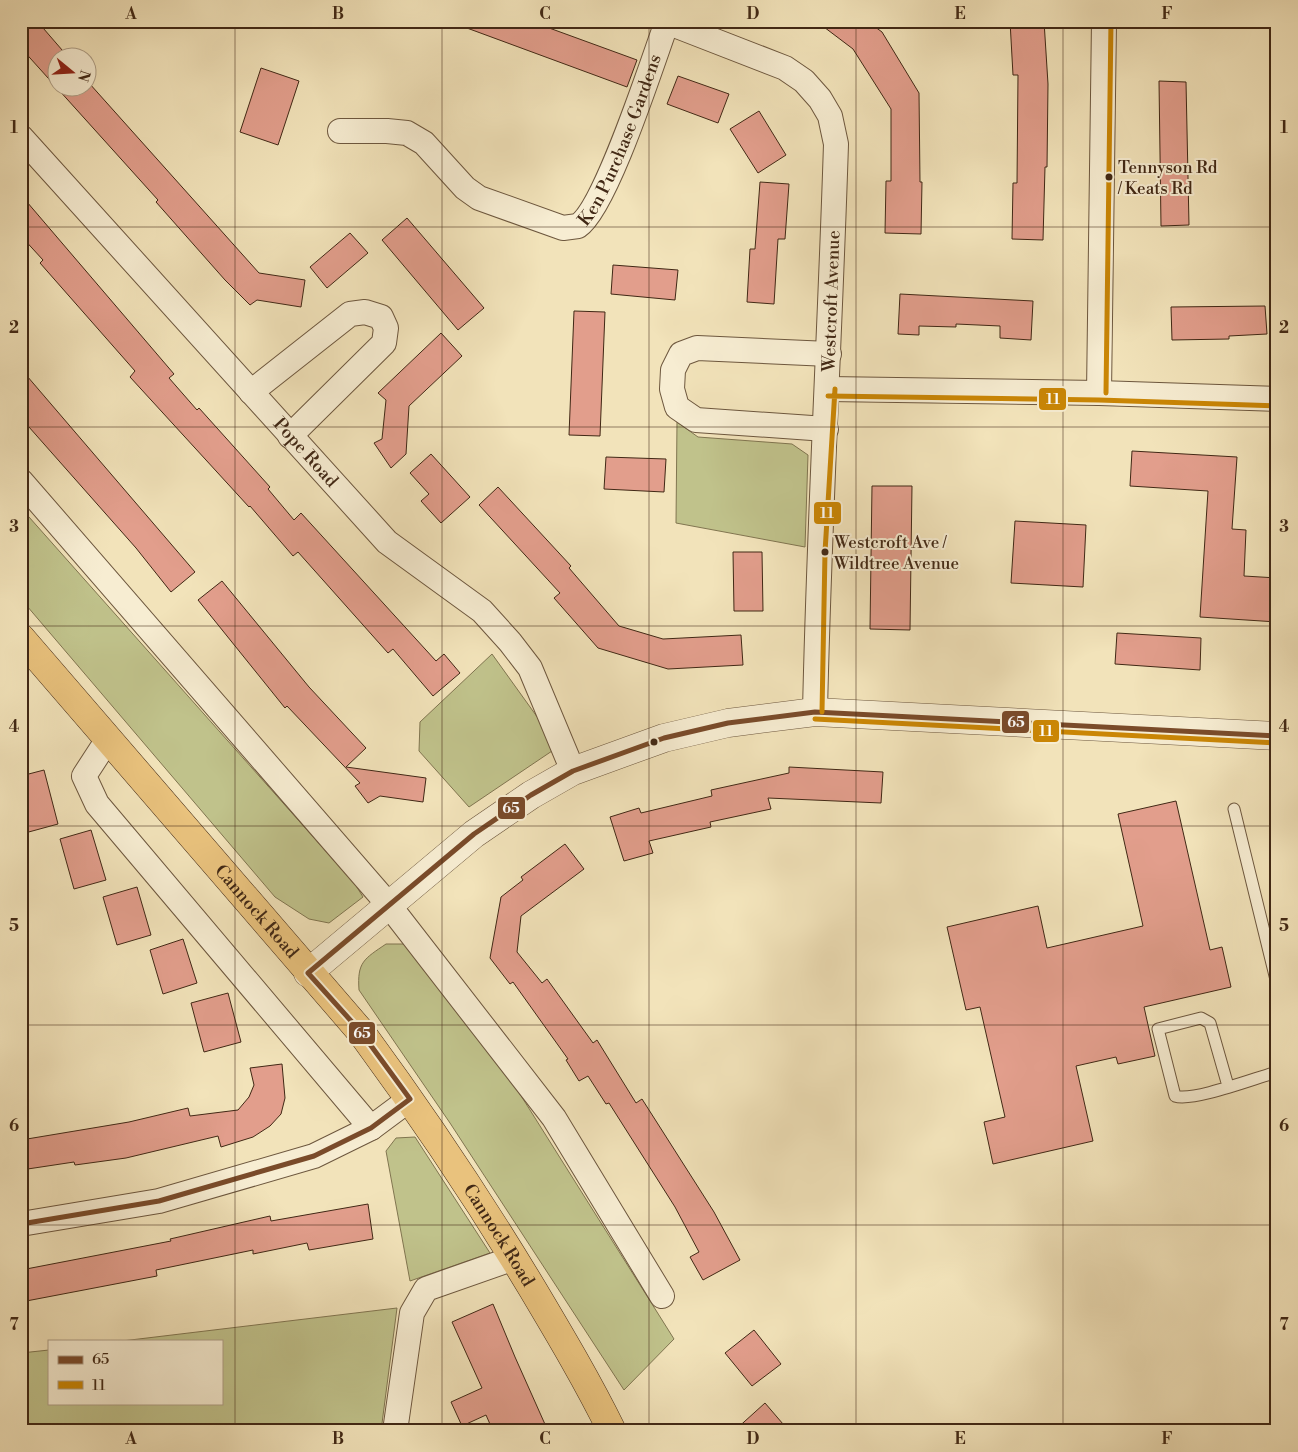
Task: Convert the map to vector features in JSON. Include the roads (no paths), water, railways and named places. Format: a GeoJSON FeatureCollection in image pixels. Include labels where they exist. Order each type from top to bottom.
{"type":"FeatureCollection","features":[{"type":"Feature","properties":{"kind":"highway","name":"Cannock Road"},"geometry":{"type":"LineString","coordinates":[[21,638],[308,973],[361,1032],[410,1099],[514,1258],[564,1342],[612,1431]]}},
{"type":"Feature","properties":{"kind":"street"},"geometry":{"type":"LineString","coordinates":[[1099,393],[1104,21]]}},
{"type":"Feature","properties":{"kind":"street","name":"Ken Purchase Gardens"},"geometry":{"type":"LineString","coordinates":[[340,131],[407,133],[424,143],[459,182],[479,198],[563,228],[578,226],[584,222],[593,210],[613,167],[666,22]]}},
{"type":"Feature","properties":{"kind":"street","name":"Westcroft Avenue"},"geometry":{"type":"LineString","coordinates":[[666,22],[786,68],[809,87],[820,99],[830,116],[836,144],[828,389],[818,552],[815,712]]}},
{"type":"Feature","properties":{"kind":"street","name":"Pope Road"},"geometry":{"type":"LineString","coordinates":[[21,137],[386,542],[482,611],[510,642],[530,668],[574,771]]}},
{"type":"Feature","properties":{"kind":"street"},"geometry":{"type":"LineString","coordinates":[[251,392],[350,314],[365,312],[381,317],[386,328],[384,343],[290,436]]}},
{"type":"Feature","properties":{"kind":"street"},"geometry":{"type":"LineString","coordinates":[[826,430],[696,420],[678,407],[672,389],[673,370],[680,354],[697,348],[829,354]]}},
{"type":"Feature","properties":{"kind":"street"},"geometry":{"type":"LineString","coordinates":[[828,389],[1099,393],[1277,399]]}},
{"type":"Feature","properties":{"kind":"street"},"geometry":{"type":"LineString","coordinates":[[21,481],[388,904],[554,1118],[662,1296]]}},
{"type":"Feature","properties":{"kind":"street"},"geometry":{"type":"LineString","coordinates":[[308,973],[388,904],[474,834],[531,795],[574,771],[664,738],[710,727],[815,712],[1277,736]]}},
{"type":"Feature","properties":{"kind":"street"},"geometry":{"type":"LineString","coordinates":[[108,739],[84,776],[97,804],[372,1128]]}},
{"type":"Feature","properties":{"kind":"street"},"geometry":{"type":"LineString","coordinates":[[21,1224],[160,1201],[246,1178],[314,1156],[372,1128],[410,1099]]}},
{"type":"Feature","properties":{"kind":"street"},"geometry":{"type":"LineString","coordinates":[[395,1431],[412,1313],[426,1289],[514,1258]]}},
{"type":"Feature","properties":{"kind":"lane"},"geometry":{"type":"LineString","coordinates":[[1234,809],[1275,969],[1277,984]]}},
{"type":"Feature","properties":{"kind":"lane"},"geometry":{"type":"LineString","coordinates":[[1228,1086],[1210,1023],[1201,1018],[1158,1029],[1175,1096],[1182,1099],[1192,1097],[1277,1072]]}},
{"type":"Feature","properties":{"kind":"place","name":"Tennyson Rd / Keats Rd"},"geometry":{"type":"Point","coordinates":[1109,177]}},
{"type":"Feature","properties":{"kind":"place","name":"Westcroft Ave / Wildtree Avenue"},"geometry":{"type":"Point","coordinates":[825,552]}}]}
